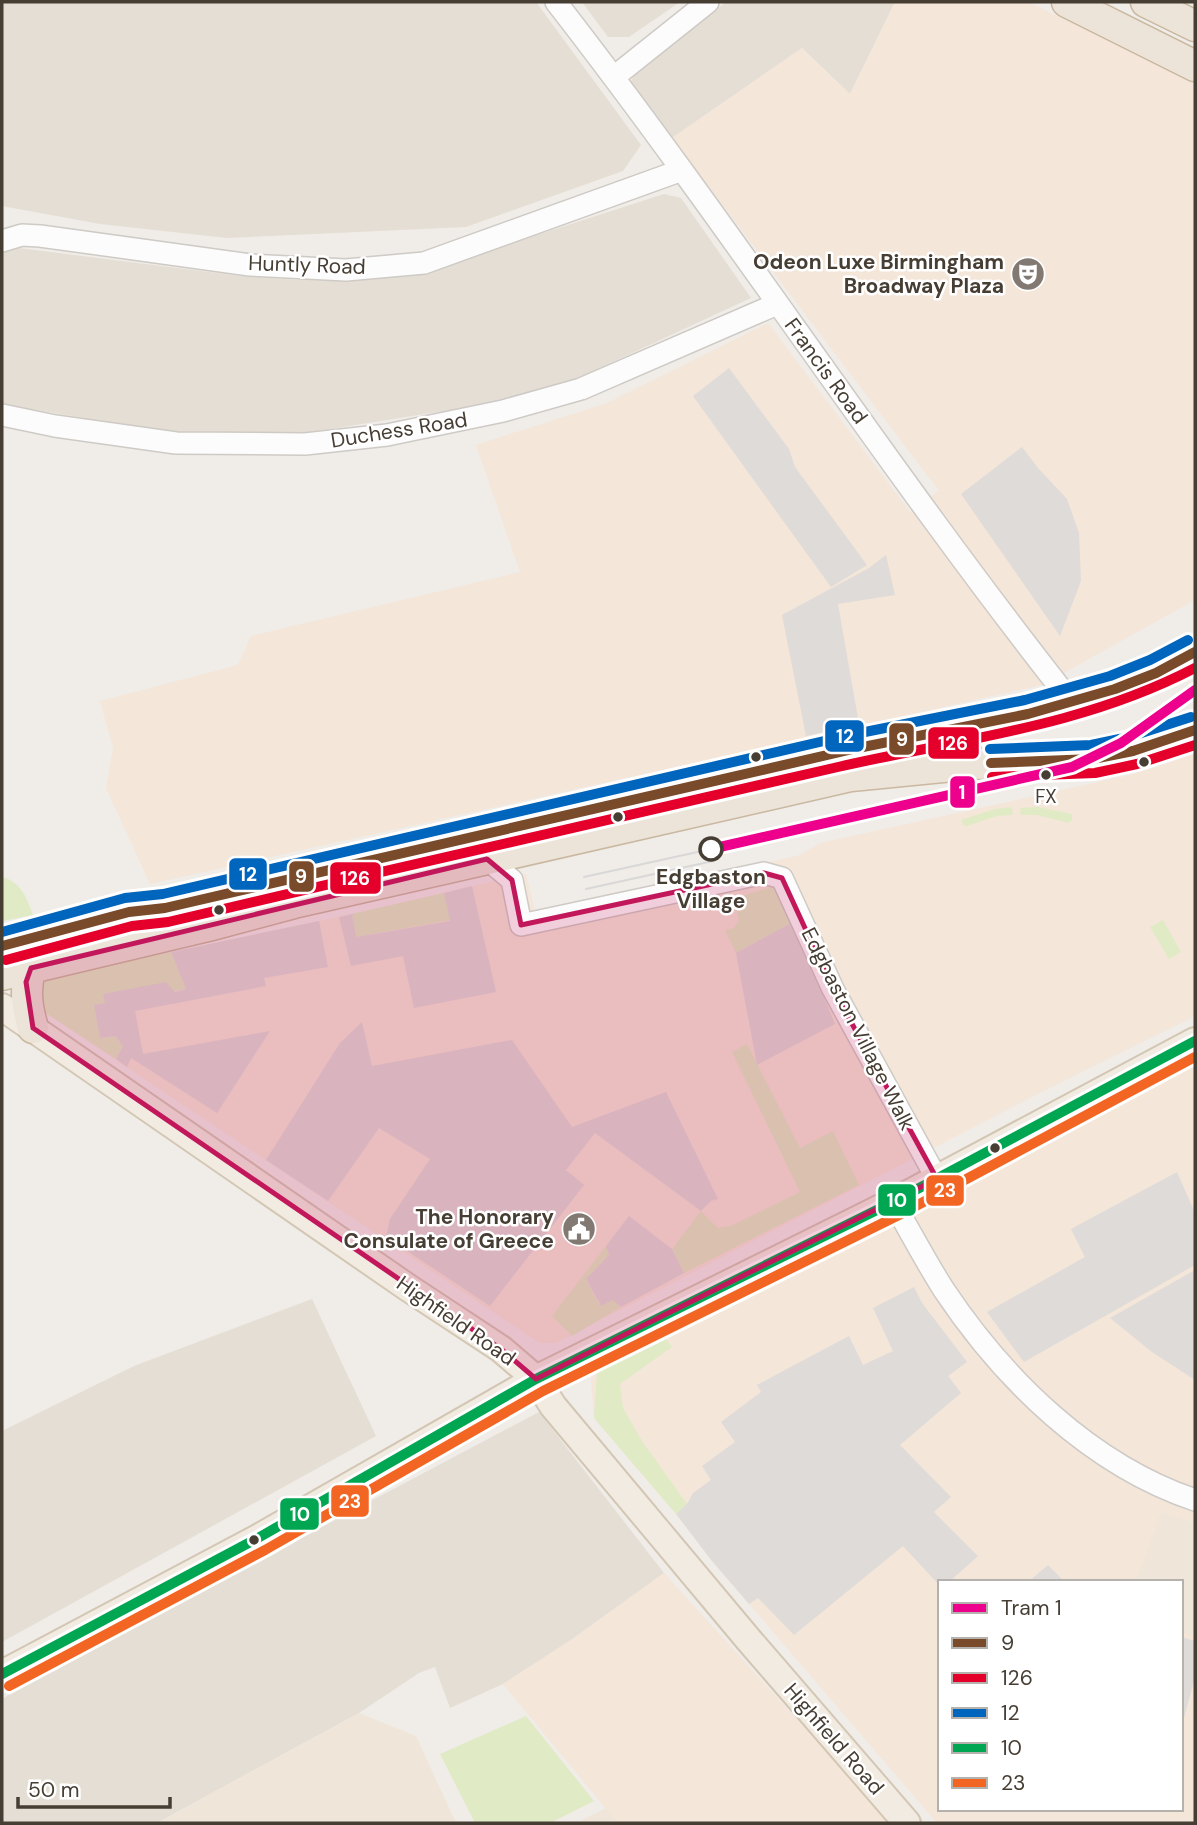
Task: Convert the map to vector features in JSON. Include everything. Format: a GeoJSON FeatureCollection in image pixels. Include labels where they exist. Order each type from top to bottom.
{"type":"FeatureCollection","features":[{"type":"Feature","properties":{"kind":"highway"},"geometry":{"type":"LineString","coordinates":[[1067,2],[1195,66]]}},
{"type":"Feature","properties":{"kind":"highway"},"geometry":{"type":"LineString","coordinates":[[1146,2],[1195,26]]}},
{"type":"Feature","properties":{"kind":"highway"},"geometry":{"type":"LineString","coordinates":[[2,946],[129,912],[165,908],[852,750],[1073,704],[1121,689],[1185,659]]}},
{"type":"Feature","properties":{"kind":"highway"},"geometry":{"type":"LineString","coordinates":[[2,975],[294,903],[851,776],[974,764],[1093,760],[1133,751],[1195,730]]}},
{"type":"Feature","properties":{"kind":"highway"},"geometry":{"type":"LineString","coordinates":[[31,968],[26,982],[27,1008],[33,1028]]}},
{"type":"Feature","properties":{"kind":"main road","name":"Highfield Road"},"geometry":{"type":"LineString","coordinates":[[2,1007],[501,1349],[536,1379],[553,1406],[907,1823]]}},
{"type":"Feature","properties":{"kind":"main road"},"geometry":{"type":"LineString","coordinates":[[2,1674],[258,1538],[536,1379],[893,1202],[1195,1041]]}},
{"type":"Feature","properties":{"kind":"street","name":"Francis Road"},"geometry":{"type":"LineString","coordinates":[[556,2],[682,170],[936,523],[1073,704]]}},
{"type":"Feature","properties":{"kind":"street"},"geometry":{"type":"LineString","coordinates":[[614,77],[708,2]]}},
{"type":"Feature","properties":{"kind":"street","name":"Huntly Road"},"geometry":{"type":"LineString","coordinates":[[2,241],[22,235],[40,236],[250,265],[346,270],[424,263],[682,170]]}},
{"type":"Feature","properties":{"kind":"street","name":"Duchess Road"},"geometry":{"type":"LineString","coordinates":[[2,415],[55,426],[176,443],[304,444],[387,435],[503,411],[581,389],[777,304]]}},
{"type":"Feature","properties":{"kind":"street"},"geometry":{"type":"LineString","coordinates":[[487,859],[512,880],[528,850]]}},
{"type":"Feature","properties":{"kind":"street","name":"Edgbaston Village Walk"},"geometry":{"type":"LineString","coordinates":[[512,880],[521,925],[764,873],[782,878],[833,989],[937,1179]]}},
{"type":"Feature","properties":{"kind":"street"},"geometry":{"type":"LineString","coordinates":[[893,1202],[945,1291],[993,1355],[1056,1419],[1112,1461],[1195,1500]]}},
{"type":"Feature","properties":{"kind":"highlighted area"},"geometry":{"type":"Polygon","coordinates":[[[487,859],[512,880],[521,925],[764,873],[782,878],[833,989],[937,1179],[536,1379],[501,1349],[33,1028],[26,982],[31,968],[487,859]]]}},
{"type":"Feature","properties":{"kind":"shaded area"},"geometry":{"type":"Polygon","coordinates":[[[2,2],[536,2],[641,145],[623,171],[466,227],[227,238],[100,224],[2,206],[2,2]]]}},
{"type":"Feature","properties":{"kind":"shaded area"},"geometry":{"type":"Polygon","coordinates":[[[582,2],[680,2],[629,37],[608,37],[582,2]]]}},
{"type":"Feature","properties":{"kind":"shaded area"},"geometry":{"type":"Polygon","coordinates":[[[726,2],[895,2],[850,94],[802,48],[672,138],[630,83],[637,70],[726,2]]]}},
{"type":"Feature","properties":{"kind":"shaded area"},"geometry":{"type":"Polygon","coordinates":[[[895,2],[1028,2],[1195,81],[1195,600],[1042,685],[150,884],[106,788],[113,748],[100,701],[238,665],[251,636],[520,572],[476,445],[607,403],[768,323],[910,512],[939,491],[672,138],[802,48],[850,94],[895,2]]]}},
{"type":"Feature","properties":{"kind":"shaded area"},"geometry":{"type":"Polygon","coordinates":[[[664,194],[681,198],[751,298],[576,379],[488,404],[305,433],[171,433],[2,404],[2,254],[5,252],[19,248],[241,276],[298,280],[441,266],[664,194]]]}},
{"type":"Feature","properties":{"kind":"shaded area"},"geometry":{"type":"Polygon","coordinates":[[[729,368],[789,449],[795,467],[867,565],[831,587],[693,396],[729,368]]]}},
{"type":"Feature","properties":{"kind":"shaded area"},"geometry":{"type":"Polygon","coordinates":[[[1022,447],[1067,499],[1079,533],[1081,581],[1060,636],[961,494],[1022,447]]]}},
{"type":"Feature","properties":{"kind":"shaded area"},"geometry":{"type":"Polygon","coordinates":[[[886,555],[895,595],[838,604],[859,724],[806,736],[782,615],[869,568],[886,555]]]}},
{"type":"Feature","properties":{"kind":"shaded area"},"geometry":{"type":"Polygon","coordinates":[[[1195,753],[1195,1016],[556,1343],[540,1343],[38,1008],[39,980],[339,917],[526,874],[535,911],[800,855],[820,843],[1126,776],[1195,753]]]}},
{"type":"Feature","properties":{"kind":"shaded area"},"geometry":{"type":"Polygon","coordinates":[[[472,886],[496,992],[414,1008],[403,956],[351,966],[339,917],[352,914],[356,937],[450,921],[444,893],[472,886]]]}},
{"type":"Feature","properties":{"kind":"shaded area"},"geometry":{"type":"Polygon","coordinates":[[[319,921],[328,967],[264,978],[266,986],[135,1011],[143,1054],[270,1031],[217,1113],[131,1058],[127,1067],[116,1059],[123,1046],[115,1036],[100,1038],[94,1005],[105,1003],[103,994],[166,982],[175,992],[186,989],[171,952],[319,921]]]}},
{"type":"Feature","properties":{"kind":"shaded area"},"geometry":{"type":"Polygon","coordinates":[[[793,922],[835,1024],[757,1065],[736,953],[793,922]]]}},
{"type":"Feature","properties":{"kind":"shaded area"},"geometry":{"type":"Polygon","coordinates":[[[362,1022],[372,1066],[512,1040],[572,1127],[666,1092],[718,1199],[711,1201],[701,1211],[595,1133],[566,1170],[584,1185],[490,1306],[386,1237],[390,1219],[430,1159],[379,1128],[328,1201],[266,1160],[340,1043],[362,1022]]]}},
{"type":"Feature","properties":{"kind":"shaded area"},"geometry":{"type":"Polygon","coordinates":[[[1195,1057],[1195,1823],[937,1823],[712,1561],[676,1514],[594,1418],[591,1379],[597,1372],[1060,1132],[1195,1057]]]}},
{"type":"Feature","properties":{"kind":"shaded area"},"geometry":{"type":"Polygon","coordinates":[[[1177,1172],[1195,1213],[1195,1265],[1024,1362],[987,1312],[1085,1257],[1071,1229],[1177,1172]]]}},
{"type":"Feature","properties":{"kind":"shaded area"},"geometry":{"type":"Polygon","coordinates":[[[629,1216],[672,1249],[684,1273],[621,1307],[613,1300],[601,1306],[586,1279],[609,1255],[606,1246],[629,1216]]]}},
{"type":"Feature","properties":{"kind":"shaded area"},"geometry":{"type":"Polygon","coordinates":[[[1195,1270],[1195,1380],[1152,1352],[1110,1318],[1195,1270]]]}},
{"type":"Feature","properties":{"kind":"shaded area"},"geometry":{"type":"Polygon","coordinates":[[[914,1287],[922,1303],[967,1362],[948,1376],[961,1393],[900,1445],[951,1497],[934,1512],[978,1556],[951,1580],[938,1580],[938,1584],[903,1546],[794,1635],[758,1598],[749,1604],[676,1514],[687,1504],[693,1493],[711,1480],[702,1466],[735,1442],[721,1422],[761,1392],[757,1385],[849,1336],[863,1365],[893,1351],[873,1308],[914,1287]]]}},
{"type":"Feature","properties":{"kind":"shaded area"},"geometry":{"type":"Polygon","coordinates":[[[312,1299],[376,1436],[2,1642],[2,1431],[134,1366],[312,1299]]]}},
{"type":"Feature","properties":{"kind":"shaded area"},"geometry":{"type":"Polygon","coordinates":[[[539,1412],[664,1573],[571,1640],[503,1684],[450,1708],[435,1667],[419,1673],[359,1713],[157,1823],[2,1823],[2,1699],[539,1412]]]}},
{"type":"Feature","properties":{"kind":"shaded area"},"geometry":{"type":"Polygon","coordinates":[[[1161,1512],[1195,1523],[1195,1636],[1183,1633],[1183,1580],[1135,1580],[1161,1512]]]}},
{"type":"Feature","properties":{"kind":"shaded area"},"geometry":{"type":"Polygon","coordinates":[[[1048,1565],[1063,1580],[1030,1580],[1048,1565]]]}},
{"type":"Feature","properties":{"kind":"shaded area"},"geometry":{"type":"Polygon","coordinates":[[[664,1573],[891,1823],[618,1823],[503,1684],[571,1640],[664,1573]]]}},
{"type":"Feature","properties":{"kind":"shaded area"},"geometry":{"type":"Polygon","coordinates":[[[1183,1638],[1195,1641],[1195,1677],[1184,1718],[1183,1638]]]}},
{"type":"Feature","properties":{"kind":"shaded area"},"geometry":{"type":"Polygon","coordinates":[[[359,1713],[416,1736],[456,1823],[157,1823],[359,1713]]]}},
{"type":"Feature","properties":{"kind":"shaded area"},"geometry":{"type":"Polygon","coordinates":[[[606,1808],[618,1823],[576,1823],[606,1808]]]}},
{"type":"Feature","properties":{"kind":"green space"},"geometry":{"type":"Polygon","coordinates":[[[1011,807],[1012,815],[997,816],[967,826],[964,826],[961,820],[995,809],[1011,807]]]}},
{"type":"Feature","properties":{"kind":"green space"},"geometry":{"type":"Polygon","coordinates":[[[1038,807],[1072,814],[1072,820],[1069,823],[1020,813],[1021,808],[1038,807]]]}},
{"type":"Feature","properties":{"kind":"green space"},"geometry":{"type":"Polygon","coordinates":[[[2,877],[19,887],[33,915],[2,921],[2,877]]]}},
{"type":"Feature","properties":{"kind":"green space"},"geometry":{"type":"Polygon","coordinates":[[[778,885],[793,922],[736,953],[725,930],[734,928],[739,920],[736,907],[726,901],[778,885]]]}},
{"type":"Feature","properties":{"kind":"green space"},"geometry":{"type":"Polygon","coordinates":[[[444,893],[451,920],[356,937],[352,914],[444,893]]]}},
{"type":"Feature","properties":{"kind":"green space"},"geometry":{"type":"Polygon","coordinates":[[[1163,920],[1181,952],[1169,959],[1150,927],[1163,920]]]}},
{"type":"Feature","properties":{"kind":"green space"},"geometry":{"type":"Polygon","coordinates":[[[171,952],[186,989],[94,1005],[100,1038],[115,1036],[123,1046],[116,1059],[38,1008],[39,980],[171,952]]]}},
{"type":"Feature","properties":{"kind":"green space"},"geometry":{"type":"Polygon","coordinates":[[[747,1044],[800,1148],[833,1131],[859,1185],[684,1273],[672,1249],[701,1211],[718,1228],[731,1226],[800,1192],[732,1052],[747,1044]]]}},
{"type":"Feature","properties":{"kind":"green space"},"geometry":{"type":"Polygon","coordinates":[[[606,1246],[609,1255],[586,1280],[600,1306],[613,1300],[621,1307],[572,1336],[552,1316],[606,1246]]]}},
{"type":"Feature","properties":{"kind":"green space"},"geometry":{"type":"Polygon","coordinates":[[[666,1339],[672,1347],[620,1384],[623,1408],[642,1441],[687,1504],[676,1514],[594,1418],[597,1372],[666,1339]]]}},
{"type":"Feature","properties":{"kind":"green space"},"geometry":{"type":"Polygon","coordinates":[[[526,1716],[594,1801],[550,1823],[475,1823],[440,1754],[526,1716]]]}},
{"type":"Feature","properties":{"kind":"tram line","name":"1"},"geometry":{"type":"LineString","coordinates":[[711,849],[1072,767],[1121,743],[1195,690]]}},
{"type":"Feature","properties":{"kind":"tram line"},"geometry":{"type":"LineString","coordinates":[[584,877],[711,849]]}},
{"type":"Feature","properties":{"kind":"tram line"},"geometry":{"type":"LineString","coordinates":[[586,889],[713,861]]}},
{"type":"Feature","properties":{"kind":"transit line","name":"12"},"geometry":{"type":"LineString","coordinates":[[2,932],[125,898],[163,894],[850,735],[1025,700],[1110,676],[1150,660],[1188,640]]}},
{"type":"Feature","properties":{"kind":"transit line","name":"9"},"geometry":{"type":"LineString","coordinates":[[2,946],[129,912],[165,908],[853,749],[1028,714],[1115,689],[1156,673],[1195,652]]}},
{"type":"Feature","properties":{"kind":"transit line","name":"126"},"geometry":{"type":"LineString","coordinates":[[6,960],[132,926],[168,922],[838,767],[1065,718],[1152,688],[1195,668]]}},
{"type":"Feature","properties":{"kind":"transit line","name":"12"},"geometry":{"type":"LineString","coordinates":[[990,749],[1091,745],[1129,737],[1191,717]]}},
{"type":"Feature","properties":{"kind":"transit line","name":"9"},"geometry":{"type":"LineString","coordinates":[[991,763],[1093,759],[1133,751],[1195,730]]}},
{"type":"Feature","properties":{"kind":"transit line","name":"126"},"geometry":{"type":"LineString","coordinates":[[992,777],[1095,773],[1137,764],[1195,745]]}},
{"type":"Feature","properties":{"kind":"transit line","name":"10"},"geometry":{"type":"LineString","coordinates":[[2,1674],[258,1538],[536,1379],[893,1202],[1195,1041]]}},
{"type":"Feature","properties":{"kind":"transit line","name":"23"},"geometry":{"type":"LineString","coordinates":[[9,1686],[265,1550],[543,1391],[899,1215],[1195,1057]]}},
{"type":"Feature","properties":{"kind":"place","name":"Odeon Luxe Birmingham Broadway Plaza"},"geometry":{"type":"Point","coordinates":[1028,274]}},
{"type":"Feature","properties":{"kind":"place","name":"FX"},"geometry":{"type":"Point","coordinates":[1046,775]}},
{"type":"Feature","properties":{"kind":"place","name":"Edgbaston Village"},"geometry":{"type":"Point","coordinates":[711,849]}},
{"type":"Feature","properties":{"kind":"place","name":"The Honorary Consulate of Greece"},"geometry":{"type":"Point","coordinates":[579,1229]}}]}
